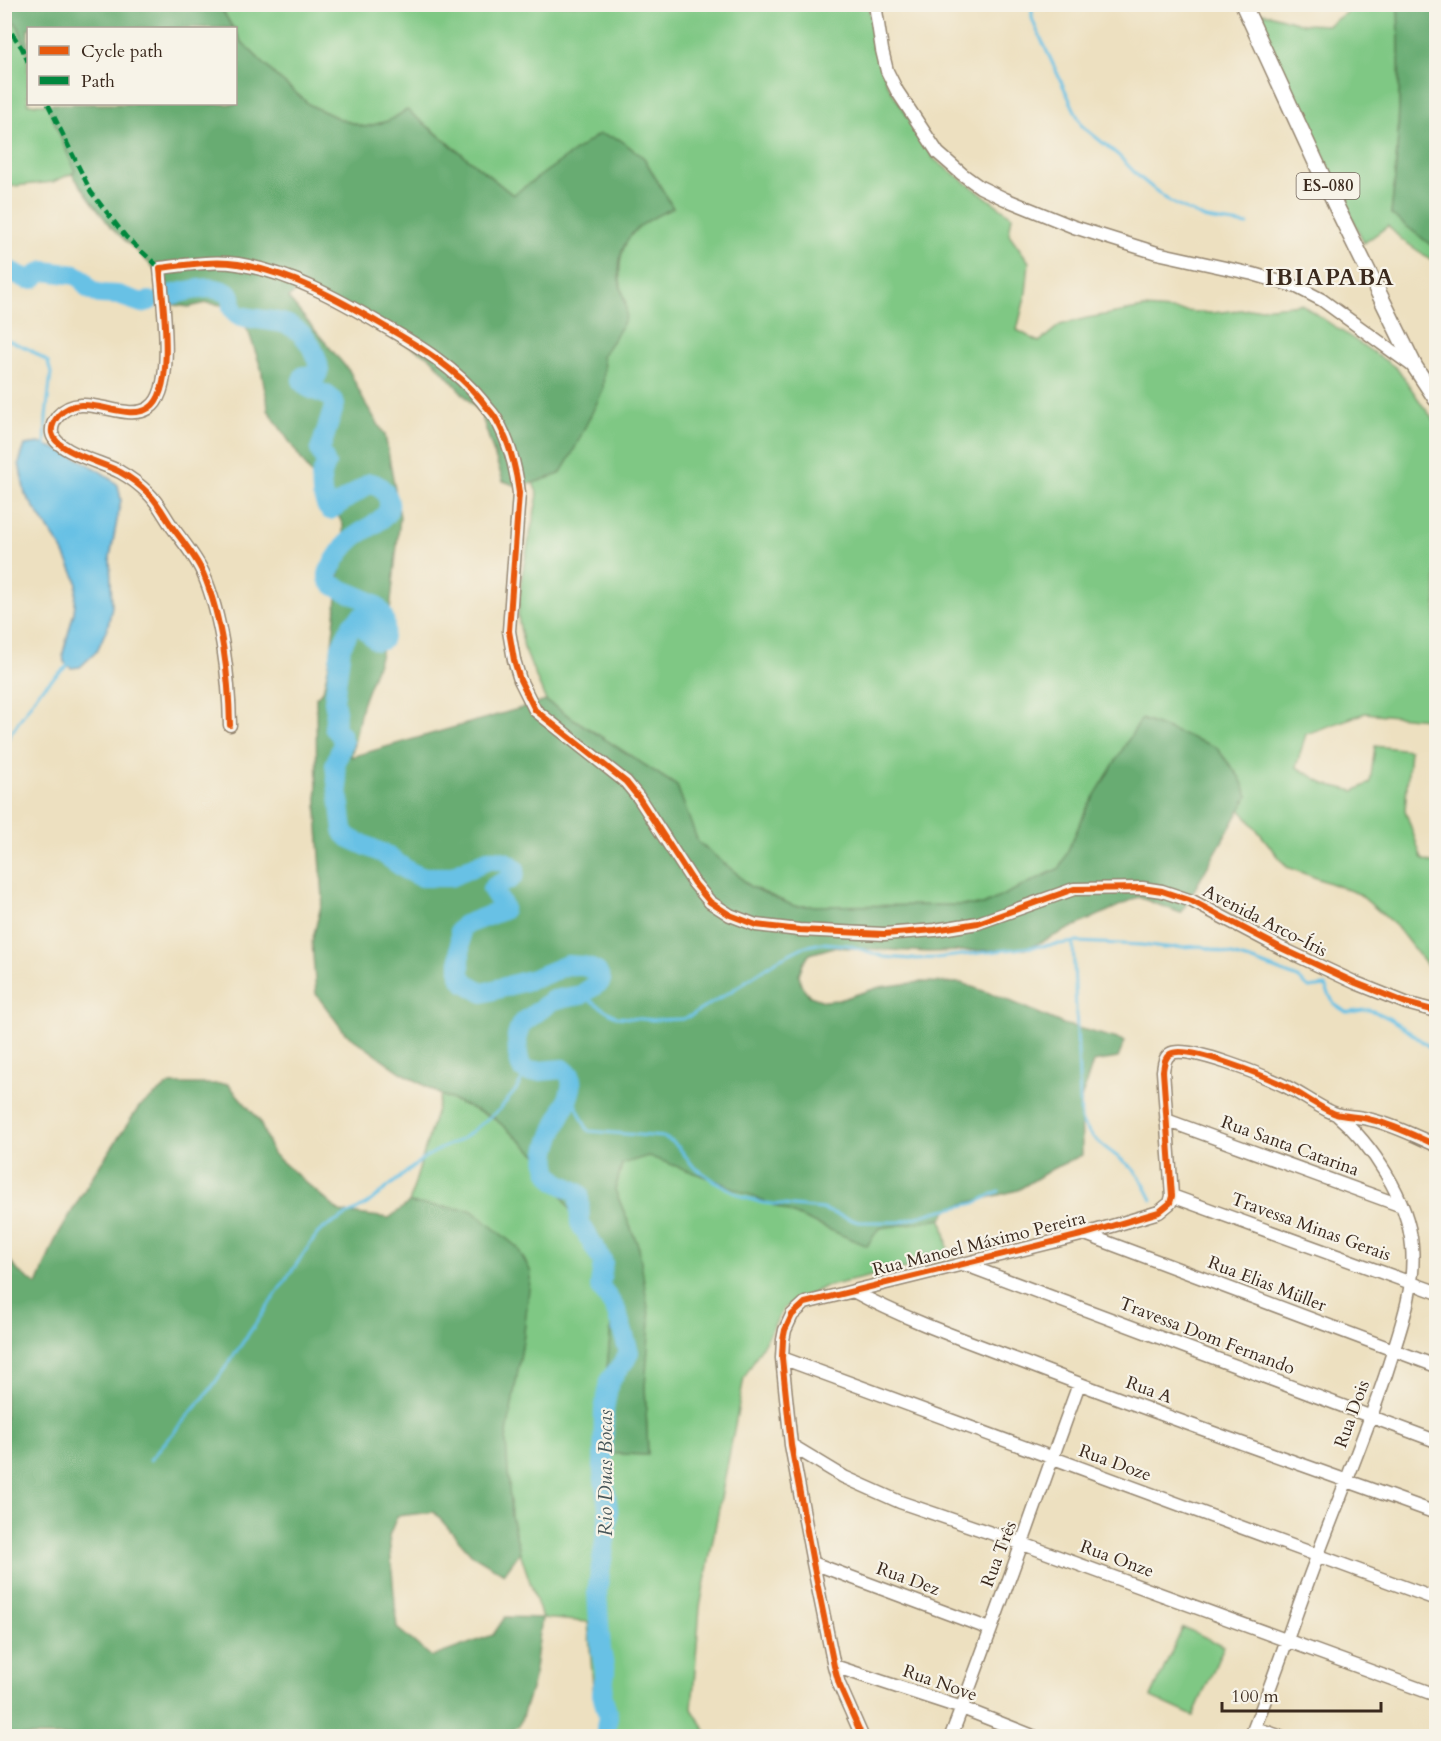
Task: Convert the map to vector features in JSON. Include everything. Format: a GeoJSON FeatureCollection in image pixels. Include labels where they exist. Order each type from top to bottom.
{"type":"FeatureCollection","features":[{"type":"Feature","properties":{"kind":"main road","name":"ES-080"},"geometry":{"type":"LineString","coordinates":[[1243,4],[1354,244],[1415,368],[1437,399]]}},
{"type":"Feature","properties":{"kind":"street"},"geometry":{"type":"LineString","coordinates":[[875,4],[887,71],[897,91],[938,153],[981,187],[1085,231],[1157,253],[1253,274],[1297,287],[1322,300],[1415,368]]}},
{"type":"Feature","properties":{"kind":"street","name":"Avenida Arco-Íris"},"geometry":{"type":"LineString","coordinates":[[230,725],[229,695],[221,636],[210,591],[202,571],[152,496],[118,471],[61,446],[52,435],[52,427],[60,413],[71,407],[81,405],[143,412],[152,407],[158,398],[164,380],[166,333],[160,268],[196,264],[236,264],[276,272],[333,296],[427,351],[470,386],[496,418],[509,447],[517,474],[519,493],[509,631],[520,680],[535,710],[626,782],[639,798],[694,883],[710,902],[730,915],[756,925],[799,930],[884,933],[936,930],[978,923],[1074,890],[1142,888],[1192,900],[1281,948],[1356,983],[1406,1003],[1437,1011]]}},
{"type":"Feature","properties":{"kind":"street"},"geometry":{"type":"LineString","coordinates":[[1172,1196],[1163,1071],[1168,1055],[1179,1052],[1213,1058],[1286,1086],[1335,1114],[1388,1124],[1437,1145]]}},
{"type":"Feature","properties":{"kind":"street","name":"Rua Dois"},"geometry":{"type":"LineString","coordinates":[[1253,1732],[1317,1556],[1371,1417],[1403,1321],[1411,1283],[1412,1248],[1410,1231],[1402,1206],[1389,1179],[1371,1152],[1357,1133],[1335,1114]]}},
{"type":"Feature","properties":{"kind":"street","name":"Rua Santa Catarina"},"geometry":{"type":"LineString","coordinates":[[1166,1120],[1402,1206]]}},
{"type":"Feature","properties":{"kind":"street","name":"Rua Manoel Máximo Pereira"},"geometry":{"type":"LineString","coordinates":[[862,1737],[839,1684],[834,1666],[791,1445],[782,1358],[785,1330],[792,1315],[798,1308],[813,1301],[966,1265],[1159,1212],[1170,1203],[1172,1196]]}},
{"type":"Feature","properties":{"kind":"street","name":"Travessa Minas Gerais"},"geometry":{"type":"LineString","coordinates":[[1172,1196],[1437,1292]]}},
{"type":"Feature","properties":{"kind":"street","name":"Rua Elias Müller"},"geometry":{"type":"LineString","coordinates":[[1085,1234],[1437,1366]]}},
{"type":"Feature","properties":{"kind":"street","name":"Travessa Dom Fernando"},"geometry":{"type":"LineString","coordinates":[[966,1265],[1437,1441]]}},
{"type":"Feature","properties":{"kind":"street","name":"Rua A"},"geometry":{"type":"LineString","coordinates":[[852,1291],[927,1325],[1079,1384],[1437,1513]]}},
{"type":"Feature","properties":{"kind":"street","name":"Rua Doze"},"geometry":{"type":"LineString","coordinates":[[782,1358],[1437,1599]]}},
{"type":"Feature","properties":{"kind":"street","name":"Rua Três"},"geometry":{"type":"LineString","coordinates":[[951,1737],[1023,1544],[1079,1384]]}},
{"type":"Feature","properties":{"kind":"street","name":"Rua Onze"},"geometry":{"type":"LineString","coordinates":[[791,1445],[844,1477],[911,1506],[1023,1544],[1437,1695]]}},
{"type":"Feature","properties":{"kind":"street","name":"Rua Dez"},"geometry":{"type":"LineString","coordinates":[[813,1563],[990,1629]]}},
{"type":"Feature","properties":{"kind":"street","name":"Rua Nove"},"geometry":{"type":"LineString","coordinates":[[834,1666],[962,1708],[1033,1737]]}},
{"type":"Feature","properties":{"kind":"street"},"geometry":{"type":"LineString","coordinates":[[1253,1732],[1280,1737]]}},
{"type":"Feature","properties":{"kind":"green space"},"geometry":{"type":"Polygon","coordinates":[[[5,4],[219,5],[232,27],[27,27],[27,50],[18,26],[5,11],[5,4]]]}},
{"type":"Feature","properties":{"kind":"green space"},"geometry":{"type":"Polygon","coordinates":[[[219,5],[868,5],[886,82],[935,160],[1012,216],[1009,234],[1029,262],[1026,293],[1017,330],[1039,342],[1060,325],[1144,308],[1211,313],[1301,304],[1398,369],[1436,422],[1436,720],[1365,713],[1306,734],[1296,767],[1325,784],[1354,791],[1370,783],[1375,746],[1410,750],[1405,810],[1422,859],[1436,865],[1436,977],[1396,926],[1359,894],[1287,867],[1240,809],[1248,796],[1087,808],[1060,868],[983,905],[794,906],[749,886],[697,842],[677,786],[546,701],[524,648],[518,616],[521,580],[538,495],[533,483],[560,474],[604,367],[602,356],[610,343],[626,303],[620,280],[624,246],[637,228],[653,216],[672,207],[644,158],[619,139],[599,135],[513,195],[429,127],[388,121],[365,127],[342,120],[310,105],[277,77],[241,41],[237,34],[237,27],[232,27],[219,5]]]}},
{"type":"Feature","properties":{"kind":"green space"},"geometry":{"type":"Polygon","coordinates":[[[1357,5],[1398,5],[1399,110],[1391,214],[1436,249],[1436,263],[1401,239],[1388,226],[1364,243],[1252,12],[1269,14],[1303,24],[1328,25],[1357,5]]]}},
{"type":"Feature","properties":{"kind":"green space"},"geometry":{"type":"Polygon","coordinates":[[[1398,5],[1436,5],[1436,249],[1391,214],[1399,110],[1398,5]]]}},
{"type":"Feature","properties":{"kind":"green space"},"geometry":{"type":"Polygon","coordinates":[[[4,11],[18,26],[27,50],[27,105],[47,105],[75,172],[53,182],[5,187],[4,11]]]}},
{"type":"Feature","properties":{"kind":"green space"},"geometry":{"type":"Polygon","coordinates":[[[237,34],[241,41],[277,77],[310,105],[342,120],[365,127],[388,121],[407,110],[513,195],[599,134],[619,139],[644,158],[673,208],[642,225],[627,240],[620,261],[619,275],[626,306],[625,320],[602,356],[603,390],[560,474],[533,483],[514,485],[503,481],[481,414],[430,357],[309,292],[297,291],[288,298],[350,372],[365,403],[385,435],[400,517],[390,611],[380,657],[362,705],[351,757],[546,701],[677,786],[698,842],[749,886],[794,906],[983,905],[1060,868],[1087,808],[1141,719],[1216,747],[1240,778],[1248,796],[1181,913],[1138,897],[1026,949],[929,952],[834,947],[810,954],[804,961],[799,974],[801,985],[810,996],[824,1001],[839,1000],[880,987],[921,982],[961,983],[1063,1024],[1125,1041],[1118,1058],[1093,1062],[1081,1099],[1082,1155],[1052,1169],[1018,1190],[947,1210],[942,1219],[879,1228],[867,1246],[717,1181],[648,1156],[622,1164],[615,1190],[639,1248],[650,1322],[645,1387],[648,1455],[599,1453],[612,1315],[583,1235],[545,1162],[494,1118],[441,1095],[401,1072],[345,1033],[316,994],[312,942],[323,898],[317,814],[316,697],[323,691],[331,655],[343,525],[268,410],[261,368],[249,333],[237,312],[222,305],[207,303],[189,307],[169,304],[155,269],[110,226],[72,174],[75,171],[47,105],[237,105],[237,34]]]}},
{"type":"Feature","properties":{"kind":"green space"},"geometry":{"type":"Polygon","coordinates":[[[170,1084],[228,1084],[259,1120],[273,1154],[340,1212],[389,1218],[409,1203],[471,1210],[517,1247],[531,1272],[523,1341],[506,1440],[511,1517],[520,1552],[504,1574],[471,1554],[434,1512],[397,1516],[389,1536],[397,1628],[432,1657],[493,1635],[505,1617],[542,1618],[533,1683],[519,1726],[504,1736],[5,1736],[5,1254],[18,1271],[37,1285],[56,1238],[94,1174],[139,1107],[170,1084]]]}},
{"type":"Feature","properties":{"kind":"green space"},"geometry":{"type":"Polygon","coordinates":[[[441,1095],[494,1118],[545,1162],[583,1235],[612,1315],[600,1453],[648,1455],[639,1248],[615,1190],[622,1164],[648,1155],[717,1181],[879,1228],[942,1219],[950,1258],[824,1287],[784,1308],[744,1378],[700,1607],[692,1709],[709,1736],[610,1736],[594,1698],[588,1622],[542,1618],[511,1517],[505,1440],[523,1341],[530,1272],[409,1203],[441,1095]]]}},
{"type":"Feature","properties":{"kind":"green space"},"geometry":{"type":"Polygon","coordinates":[[[1183,1627],[1224,1646],[1193,1716],[1151,1697],[1183,1627]]]}},
{"type":"Feature","properties":{"kind":"water"},"geometry":{"type":"Polygon","coordinates":[[[39,443],[71,455],[100,471],[118,485],[121,500],[110,557],[112,606],[108,626],[97,651],[80,667],[71,668],[64,662],[63,653],[74,612],[76,579],[62,549],[25,494],[19,463],[25,445],[39,443]]]}},
{"type":"Feature","properties":{"kind":"waterway"},"geometry":{"type":"LineString","coordinates":[[1032,4],[1032,18],[1035,26],[1082,126],[1170,202],[1206,219],[1248,225]]}},
{"type":"Feature","properties":{"kind":"waterway","name":"Rio Duas Bocas"},"geometry":{"type":"LineString","coordinates":[[4,268],[27,279],[33,279],[45,271],[76,275],[89,289],[99,294],[118,295],[142,303],[149,301]]}},
{"type":"Feature","properties":{"kind":"waterway","name":"Rio Duas Bocas"},"geometry":{"type":"LineString","coordinates":[[165,296],[199,289],[216,289],[231,296],[232,308],[237,315],[285,324],[302,334],[314,352],[319,370],[317,375],[304,376],[302,380],[309,388],[327,395],[335,404],[320,450],[326,464],[321,477],[322,494],[327,507],[330,510],[370,483],[380,487],[387,496],[389,504],[384,516],[349,542],[339,553],[329,571],[329,580],[335,586],[371,603],[380,611],[385,623],[382,640],[377,641],[367,631],[364,619],[361,617],[352,625],[341,647],[334,701],[336,711],[334,727],[343,743],[335,765],[345,834],[421,877],[450,877],[488,860],[503,862],[515,869],[510,879],[492,889],[503,906],[503,910],[464,925],[460,930],[460,976],[466,983],[483,993],[536,978],[567,965],[589,968],[597,972],[601,980],[581,995],[553,1000],[521,1024],[517,1036],[521,1067],[528,1072],[563,1069],[570,1075],[571,1086],[568,1098],[548,1147],[546,1159],[548,1170],[555,1180],[579,1194],[580,1223],[603,1262],[600,1286],[616,1310],[629,1352],[609,1381],[604,1410],[603,1472],[608,1521],[597,1592],[605,1672],[602,1694],[608,1716],[607,1736]]}},
{"type":"Feature","properties":{"kind":"waterway"},"geometry":{"type":"LineString","coordinates":[[4,338],[31,350],[48,362],[51,373],[45,448]]}},
{"type":"Feature","properties":{"kind":"waterway"},"geometry":{"type":"LineString","coordinates":[[4,744],[39,691],[68,664]]}},
{"type":"Feature","properties":{"kind":"waterway"},"geometry":{"type":"LineString","coordinates":[[581,995],[617,1017],[654,1020],[683,1019],[730,992],[779,959],[803,947],[822,943],[848,945],[884,957],[912,959],[1077,942],[1163,948],[1201,946],[1256,962],[1298,978],[1309,988],[1325,986],[1334,1004],[1346,1012],[1369,1010],[1377,1013],[1404,1028],[1436,1052]]}},
{"type":"Feature","properties":{"kind":"waterway"},"geometry":{"type":"LineString","coordinates":[[1073,943],[1081,1120],[1098,1142],[1137,1173],[1152,1200]]}},
{"type":"Feature","properties":{"kind":"waterway"},"geometry":{"type":"LineString","coordinates":[[150,1460],[210,1390],[318,1233],[367,1204],[424,1158],[462,1139],[499,1110],[516,1090],[527,1071]]}},
{"type":"Feature","properties":{"kind":"waterway"},"geometry":{"type":"LineString","coordinates":[[570,1092],[589,1131],[663,1137],[673,1142],[693,1166],[716,1182],[743,1197],[763,1203],[822,1209],[858,1222],[900,1222],[975,1203],[999,1191]]}},
{"type":"Feature","properties":{"kind":"marked path"},"geometry":{"type":"LineString","coordinates":[[4,22],[22,48],[27,60]]}},
{"type":"Feature","properties":{"kind":"marked path"},"geometry":{"type":"LineString","coordinates":[[48,105],[91,192],[126,237],[160,268]]}},
{"type":"Feature","properties":{"kind":"cycle path"},"geometry":{"type":"LineString","coordinates":[[230,725],[226,667],[220,628],[210,590],[197,561],[156,502],[143,488],[120,472],[62,446],[55,440],[52,433],[53,424],[58,416],[68,408],[90,405],[139,412],[149,408],[158,398],[163,383],[166,343],[160,268],[189,264],[238,264],[258,268],[314,288],[349,306],[437,359],[472,389],[493,414],[508,445],[519,493],[509,631],[520,680],[535,710],[626,782],[639,798],[694,883],[710,902],[730,915],[756,925],[799,930],[884,934],[935,930],[978,923],[1074,889],[1142,888],[1162,891],[1192,901],[1281,948],[1356,983],[1406,1003],[1436,1011]]}},
{"type":"Feature","properties":{"kind":"cycle path"},"geometry":{"type":"LineString","coordinates":[[862,1736],[839,1684],[834,1666],[791,1445],[782,1358],[785,1330],[792,1315],[805,1303],[1085,1234],[1159,1212],[1170,1203],[1172,1196],[1163,1071],[1165,1060],[1170,1054],[1192,1053],[1228,1063],[1287,1087],[1331,1112],[1380,1122],[1436,1145]]}},
{"type":"Feature","properties":{"kind":"district","name":"IBIAPABA"},"geometry":{"type":"Point","coordinates":[1330,277]}}]}
